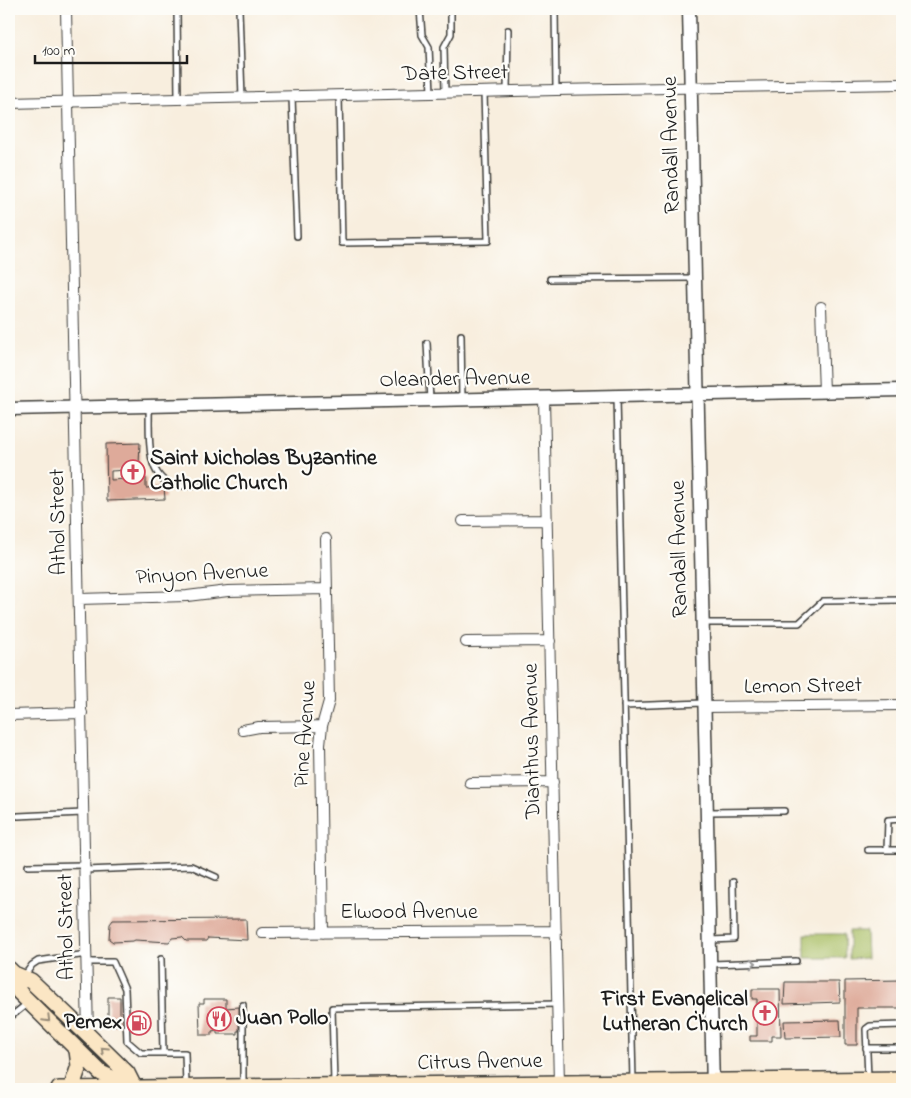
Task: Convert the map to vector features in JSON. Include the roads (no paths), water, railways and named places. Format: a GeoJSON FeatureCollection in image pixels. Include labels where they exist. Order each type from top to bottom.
{"type":"FeatureCollection","features":[{"type":"Feature","properties":{"kind":"main road"},"geometry":{"type":"LineString","coordinates":[[15,974],[19,992],[101,1073],[134,1089]]}},
{"type":"Feature","properties":{"kind":"main road"},"geometry":{"type":"LineString","coordinates":[[15,974],[31,981],[128,1073],[134,1089]]}},
{"type":"Feature","properties":{"kind":"main road"},"geometry":{"type":"LineString","coordinates":[[71,1089],[79,1066],[78,1050]]}},
{"type":"Feature","properties":{"kind":"main road","name":"Citrus Avenue"},"geometry":{"type":"LineString","coordinates":[[59,1089],[298,1088],[334,1086],[494,1087],[633,1082],[713,1085],[902,1080]]}},
{"type":"Feature","properties":{"kind":"street","name":"Athol Street"},"geometry":{"type":"LineString","coordinates":[[66,9],[88,1035]]}},
{"type":"Feature","properties":{"kind":"street","name":"Randall Avenue"},"geometry":{"type":"LineString","coordinates":[[689,9],[696,395],[713,1085]]}},
{"type":"Feature","properties":{"kind":"street","name":"Date Street"},"geometry":{"type":"LineString","coordinates":[[9,103],[902,84]]}},
{"type":"Feature","properties":{"kind":"street"},"geometry":{"type":"LineString","coordinates":[[821,307],[824,392]]}},
{"type":"Feature","properties":{"kind":"street","name":"Oleander Avenue"},"geometry":{"type":"LineString","coordinates":[[9,409],[902,390]]}},
{"type":"Feature","properties":{"kind":"street","name":"Dianthus Avenue"},"geometry":{"type":"LineString","coordinates":[[544,398],[560,1084]]}},
{"type":"Feature","properties":{"kind":"street"},"geometry":{"type":"LineString","coordinates":[[463,520],[547,520]]}},
{"type":"Feature","properties":{"kind":"street","name":"Pine Avenue"},"geometry":{"type":"LineString","coordinates":[[323,932],[320,744],[322,726],[329,701],[326,539]]}},
{"type":"Feature","properties":{"kind":"street","name":"Pinyon Avenue"},"geometry":{"type":"LineString","coordinates":[[79,599],[187,596],[228,591],[327,589]]}},
{"type":"Feature","properties":{"kind":"street"},"geometry":{"type":"LineString","coordinates":[[466,642],[550,641]]}},
{"type":"Feature","properties":{"kind":"street","name":"Lemon Street"},"geometry":{"type":"LineString","coordinates":[[704,705],[902,705]]}},
{"type":"Feature","properties":{"kind":"street"},"geometry":{"type":"LineString","coordinates":[[9,715],[82,713]]}},
{"type":"Feature","properties":{"kind":"street"},"geometry":{"type":"LineString","coordinates":[[243,730],[322,726]]}},
{"type":"Feature","properties":{"kind":"street"},"geometry":{"type":"LineString","coordinates":[[470,783],[553,782]]}},
{"type":"Feature","properties":{"kind":"street","name":"Elwood Avenue"},"geometry":{"type":"LineString","coordinates":[[262,933],[556,930]]}},
{"type":"Feature","properties":{"kind":"lane"},"geometry":{"type":"LineString","coordinates":[[177,9],[178,100]]}},
{"type":"Feature","properties":{"kind":"lane"},"geometry":{"type":"LineString","coordinates":[[239,9],[242,98]]}},
{"type":"Feature","properties":{"kind":"lane"},"geometry":{"type":"LineString","coordinates":[[420,9],[422,35],[429,47],[431,93]]}},
{"type":"Feature","properties":{"kind":"lane"},"geometry":{"type":"LineString","coordinates":[[445,93],[444,47],[451,34],[451,9]]}},
{"type":"Feature","properties":{"kind":"lane"},"geometry":{"type":"LineString","coordinates":[[555,9],[556,90]]}},
{"type":"Feature","properties":{"kind":"lane"},"geometry":{"type":"LineString","coordinates":[[507,92],[508,30]]}},
{"type":"Feature","properties":{"kind":"lane"},"geometry":{"type":"LineString","coordinates":[[339,96],[342,243],[488,240],[484,92]]}},
{"type":"Feature","properties":{"kind":"lane"},"geometry":{"type":"LineString","coordinates":[[292,97],[297,236]]}},
{"type":"Feature","properties":{"kind":"lane"},"geometry":{"type":"LineString","coordinates":[[550,279],[694,278]]}},
{"type":"Feature","properties":{"kind":"lane"},"geometry":{"type":"LineString","coordinates":[[461,335],[462,400]]}},
{"type":"Feature","properties":{"kind":"lane"},"geometry":{"type":"LineString","coordinates":[[427,343],[430,400]]}},
{"type":"Feature","properties":{"kind":"lane"},"geometry":{"type":"LineString","coordinates":[[617,396],[633,1082]]}},
{"type":"Feature","properties":{"kind":"lane"},"geometry":{"type":"LineString","coordinates":[[149,406],[152,459],[155,471],[164,481],[172,485],[210,484]]}},
{"type":"Feature","properties":{"kind":"lane"},"geometry":{"type":"LineString","coordinates":[[702,623],[799,623],[823,601],[902,600]]}},
{"type":"Feature","properties":{"kind":"lane"},"geometry":{"type":"LineString","coordinates":[[624,706],[704,705]]}},
{"type":"Feature","properties":{"kind":"lane"},"geometry":{"type":"LineString","coordinates":[[706,812],[784,811]]}},
{"type":"Feature","properties":{"kind":"lane"},"geometry":{"type":"LineString","coordinates":[[18,816],[84,813]]}},
{"type":"Feature","properties":{"kind":"lane"},"geometry":{"type":"LineString","coordinates":[[888,850],[888,820],[902,819]]}},
{"type":"Feature","properties":{"kind":"lane"},"geometry":{"type":"LineString","coordinates":[[868,850],[902,850]]}},
{"type":"Feature","properties":{"kind":"lane"},"geometry":{"type":"LineString","coordinates":[[28,866],[191,866],[216,877]]}},
{"type":"Feature","properties":{"kind":"lane"},"geometry":{"type":"LineString","coordinates":[[710,940],[734,938],[733,882]]}},
{"type":"Feature","properties":{"kind":"lane"},"geometry":{"type":"LineString","coordinates":[[15,974],[38,961],[87,958],[113,962],[125,989],[127,1041],[141,1053],[185,1053],[191,1088]]}},
{"type":"Feature","properties":{"kind":"lane"},"geometry":{"type":"LineString","coordinates":[[161,959],[163,1054]]}},
{"type":"Feature","properties":{"kind":"lane"},"geometry":{"type":"LineString","coordinates":[[710,964],[796,961]]}},
{"type":"Feature","properties":{"kind":"lane"},"geometry":{"type":"LineString","coordinates":[[9,1018],[29,1001]]}},
{"type":"Feature","properties":{"kind":"lane"},"geometry":{"type":"LineString","coordinates":[[334,1086],[332,1008],[558,1004]]}},
{"type":"Feature","properties":{"kind":"lane"},"geometry":{"type":"LineString","coordinates":[[243,1005],[243,1087]]}},
{"type":"Feature","properties":{"kind":"lane"},"geometry":{"type":"LineString","coordinates":[[868,1080],[866,1029],[870,1026],[902,1025]]}},
{"type":"Feature","properties":{"kind":"lane"},"geometry":{"type":"LineString","coordinates":[[9,1040],[10,1089]]}},
{"type":"Feature","properties":{"kind":"lane"},"geometry":{"type":"LineString","coordinates":[[866,1048],[902,1048]]}},
{"type":"Feature","properties":{"kind":"place","name":"Saint Nicholas Byzantine Catholic Church"},"geometry":{"type":"Point","coordinates":[133,472]}},
{"type":"Feature","properties":{"kind":"place","name":"First Evangelical Lutheran Church"},"geometry":{"type":"Point","coordinates":[765,1013]}},
{"type":"Feature","properties":{"kind":"place","name":"Juan Pollo"},"geometry":{"type":"Point","coordinates":[219,1019]}},
{"type":"Feature","properties":{"kind":"place","name":"Pemex"},"geometry":{"type":"Point","coordinates":[139,1023]}}]}
